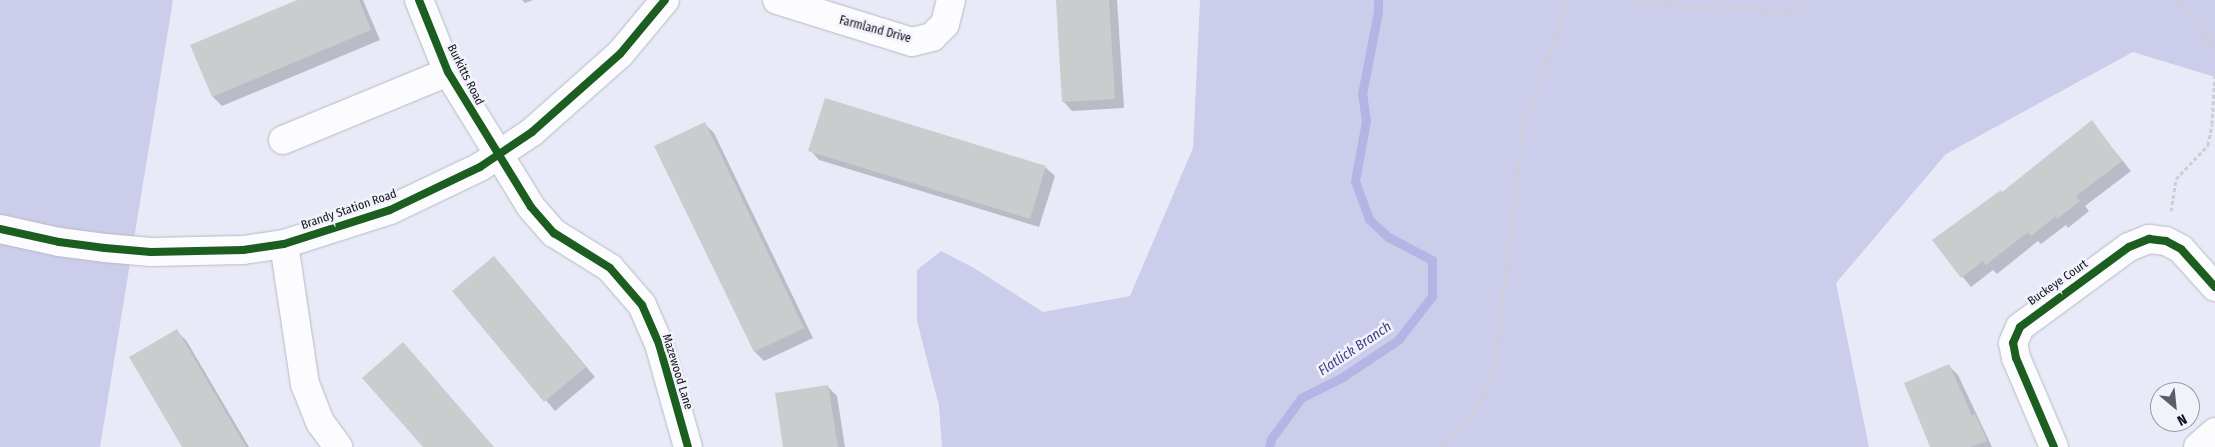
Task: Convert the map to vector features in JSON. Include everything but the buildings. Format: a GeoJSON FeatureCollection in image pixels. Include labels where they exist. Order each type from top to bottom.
{"type":"FeatureCollection","features":[{"type":"Feature","properties":{"kind":"street","name":"Burkitts Road"},"geometry":{"type":"LineString","coordinates":[[419,0],[448,72],[500,155]]}},
{"type":"Feature","properties":{"kind":"street","name":"Brandy Station Road"},"geometry":{"type":"LineString","coordinates":[[0,229],[59,242],[151,252],[243,250],[284,244],[390,210],[500,155],[588,86],[620,54],[665,0]]}},
{"type":"Feature","properties":{"kind":"street","name":"Farmland Drive"},"geometry":{"type":"LineString","coordinates":[[777,0],[912,42],[932,37],[945,24],[952,0]]}},
{"type":"Feature","properties":{"kind":"street","name":"Burkitts Road"},"geometry":{"type":"LineString","coordinates":[[283,140],[448,72]]}},
{"type":"Feature","properties":{"kind":"street","name":"Mazewood Lane"},"geometry":{"type":"LineString","coordinates":[[500,155],[531,207],[554,233],[610,268],[642,305],[658,344],[688,447]]}},
{"type":"Feature","properties":{"kind":"street","name":"Buckeye Court"},"geometry":{"type":"LineString","coordinates":[[2054,447],[2016,358],[2013,343],[2020,327],[2130,246],[2148,239],[2166,240]]}},
{"type":"Feature","properties":{"kind":"street"},"geometry":{"type":"LineString","coordinates":[[2166,240],[2181,249],[2215,287]]}},
{"type":"Feature","properties":{"kind":"street"},"geometry":{"type":"LineString","coordinates":[[284,244],[305,384],[320,422],[338,447]]}},
{"type":"Feature","properties":{"kind":"street"},"geometry":{"type":"LineString","coordinates":[[2198,447],[2215,432]]}},
{"type":"Feature","properties":{"kind":"path"},"geometry":{"type":"LineString","coordinates":[[1442,447],[1470,421],[1484,396],[1495,364],[1523,125],[1565,8],[1573,0]]}},
{"type":"Feature","properties":{"kind":"path"},"geometry":{"type":"LineString","coordinates":[[1637,0],[1728,10],[1753,6],[1778,14],[1816,0]]}},
{"type":"Feature","properties":{"kind":"path"},"geometry":{"type":"LineString","coordinates":[[2176,0],[2208,38],[2215,53]]}},
{"type":"Feature","properties":{"kind":"path"},"geometry":{"type":"LineString","coordinates":[[2166,240],[2176,179],[2208,145],[2212,124],[2215,70]]}},
{"type":"Feature","properties":{"kind":"shaded area"},"geometry":{"type":"Polygon","coordinates":[[[0,0],[173,0],[100,447],[0,447],[0,0]]]}},
{"type":"Feature","properties":{"kind":"shaded area"},"geometry":{"type":"Polygon","coordinates":[[[1200,0],[2215,0],[2215,77],[2133,52],[1946,154],[1836,283],[1869,447],[942,447],[939,406],[917,321],[917,270],[941,251],[974,268],[1043,312],[1130,296],[1193,148],[1200,0]]]}},
{"type":"Feature","properties":{"kind":"waterway","name":"Flatlick Branch"},"geometry":{"type":"LineString","coordinates":[[1269,447],[1271,439],[1301,398],[1341,378],[1398,340],[1432,296],[1432,260],[1388,237],[1369,219],[1355,181],[1366,121],[1362,94],[1378,12],[1378,0]]}},
{"type":"Feature","properties":{"kind":"cycle path"},"geometry":{"type":"LineString","coordinates":[[419,0],[448,72],[531,207],[554,233],[610,268],[642,305],[659,344],[688,447]]}},
{"type":"Feature","properties":{"kind":"cycle path"},"geometry":{"type":"LineString","coordinates":[[0,229],[59,242],[151,252],[243,250],[284,244],[390,210],[480,167],[532,132],[620,54],[665,0]]}},
{"type":"Feature","properties":{"kind":"cycle path"},"geometry":{"type":"LineString","coordinates":[[2054,447],[2016,358],[2013,343],[2020,327],[2129,247],[2149,239],[2166,241],[2181,249],[2215,287]]}}]}
